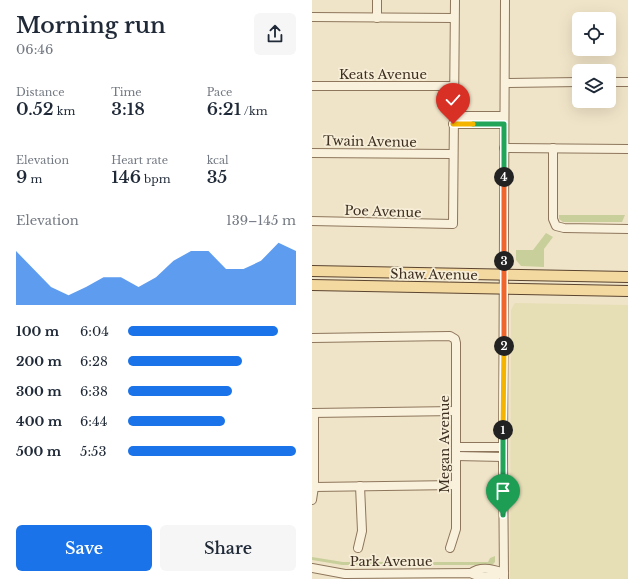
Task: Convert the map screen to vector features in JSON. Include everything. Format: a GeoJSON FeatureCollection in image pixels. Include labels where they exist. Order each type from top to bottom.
{"type":"FeatureCollection","features":[{"type":"Feature","properties":{"kind":"main road","name":"Shaw Avenue"},"geometry":{"type":"LineString","coordinates":[[312,271],[628,277]]}},
{"type":"Feature","properties":{"kind":"main road","name":"Shaw Avenue"},"geometry":{"type":"LineString","coordinates":[[312,285],[628,291]]}},
{"type":"Feature","properties":{"kind":"main road"},"geometry":{"type":"LineString","coordinates":[[603,291],[628,286]]}},
{"type":"Feature","properties":{"kind":"street"},"geometry":{"type":"LineString","coordinates":[[377,0],[377,18]]}},
{"type":"Feature","properties":{"kind":"street"},"geometry":{"type":"LineString","coordinates":[[452,154],[455,0]]}},
{"type":"Feature","properties":{"kind":"street"},"geometry":{"type":"LineString","coordinates":[[504,576],[503,447],[505,0]]}},
{"type":"Feature","properties":{"kind":"street"},"geometry":{"type":"LineString","coordinates":[[312,17],[454,18]]}},
{"type":"Feature","properties":{"kind":"street"},"geometry":{"type":"LineString","coordinates":[[505,83],[572,82]]}},
{"type":"Feature","properties":{"kind":"street"},"geometry":{"type":"LineString","coordinates":[[616,82],[628,82]]}},
{"type":"Feature","properties":{"kind":"street","name":"Keats Avenue"},"geometry":{"type":"LineString","coordinates":[[312,86],[454,86]]}},
{"type":"Feature","properties":{"kind":"street"},"geometry":{"type":"LineString","coordinates":[[453,120],[504,120]]}},
{"type":"Feature","properties":{"kind":"street"},"geometry":{"type":"LineString","coordinates":[[504,148],[628,149]]}},
{"type":"Feature","properties":{"kind":"street"},"geometry":{"type":"LineString","coordinates":[[553,148],[553,219],[556,226],[564,228],[628,228]]}},
{"type":"Feature","properties":{"kind":"street","name":"Twain Avenue"},"geometry":{"type":"LineString","coordinates":[[312,152],[452,154]]}},
{"type":"Feature","properties":{"kind":"street","name":"Poe Avenue"},"geometry":{"type":"LineString","coordinates":[[312,221],[453,224],[452,154]]}},
{"type":"Feature","properties":{"kind":"street","name":"Megan Avenue"},"geometry":{"type":"LineString","coordinates":[[312,338],[450,336],[455,339],[456,529],[450,548]]}},
{"type":"Feature","properties":{"kind":"street"},"geometry":{"type":"LineString","coordinates":[[312,500],[314,487],[313,413],[456,411]]}},
{"type":"Feature","properties":{"kind":"street"},"geometry":{"type":"LineString","coordinates":[[456,452],[503,447]]}},
{"type":"Feature","properties":{"kind":"street"},"geometry":{"type":"LineString","coordinates":[[456,452],[503,457]]}},
{"type":"Feature","properties":{"kind":"street"},"geometry":{"type":"LineString","coordinates":[[358,548],[362,531],[360,486]]}},
{"type":"Feature","properties":{"kind":"street"},"geometry":{"type":"LineString","coordinates":[[314,487],[456,486]]}},
{"type":"Feature","properties":{"kind":"street","name":"Park Avenue"},"geometry":{"type":"LineString","coordinates":[[312,568],[345,574],[471,573],[477,577],[504,576]]}},
{"type":"Feature","properties":{"kind":"shaded area"},"geometry":{"type":"Polygon","coordinates":[[[515,303],[628,305],[628,579],[510,579],[511,310],[515,303]]]}},
{"type":"Feature","properties":{"kind":"green space"},"geometry":{"type":"Polygon","coordinates":[[[559,215],[625,215],[622,222],[563,222],[559,219],[559,215]]]}},
{"type":"Feature","properties":{"kind":"green space"},"geometry":{"type":"Polygon","coordinates":[[[546,233],[553,237],[544,249],[544,267],[521,266],[516,260],[516,250],[533,250],[546,233]]]}},
{"type":"Feature","properties":{"kind":"green space"},"geometry":{"type":"Polygon","coordinates":[[[495,556],[495,562],[492,565],[342,565],[312,560],[312,557],[343,562],[488,562],[490,558],[495,556]]]}},
{"type":"Feature","properties":{"kind":"route"},"geometry":{"type":"LineString","coordinates":[[453,124],[504,124],[503,515]]}}]}
